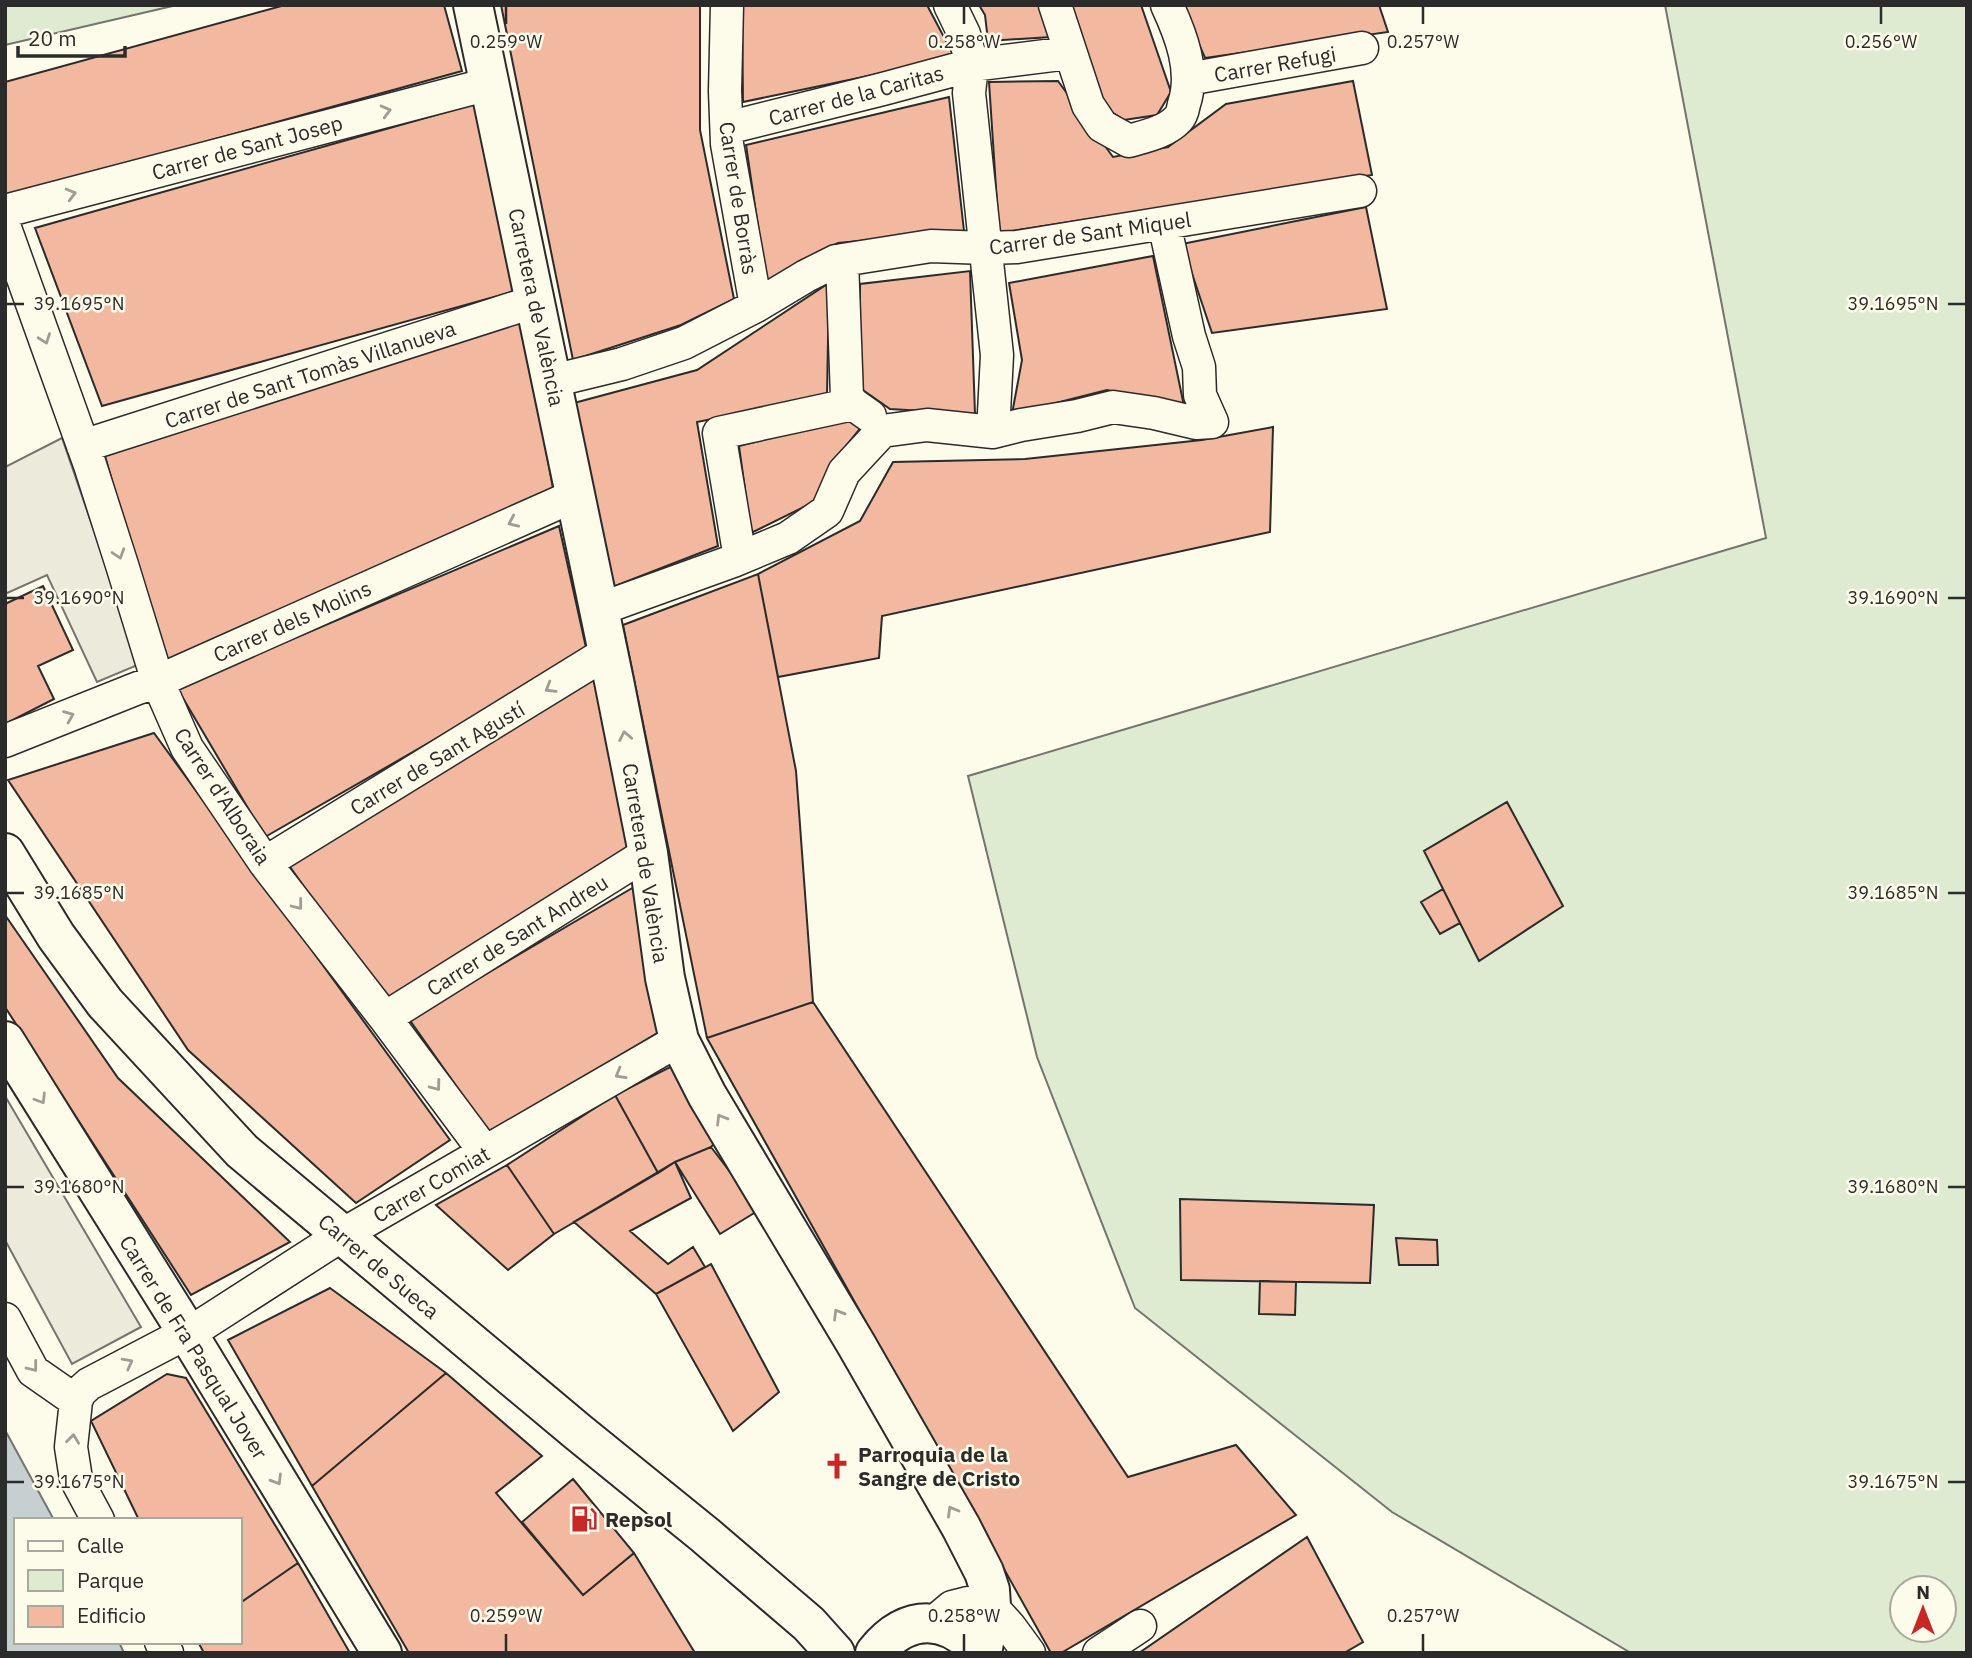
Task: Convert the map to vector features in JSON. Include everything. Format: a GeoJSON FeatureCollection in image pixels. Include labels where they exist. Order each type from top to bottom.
{"type":"FeatureCollection","features":[{"type":"Feature","properties":{"kind":"street","name":"Carretera de València"},"geometry":{"type":"LineString","coordinates":[[473,5],[600,610],[648,853],[665,978],[679,1040],[707,1095],[856,1344],[984,1572],[990,1590],[991,1606],[982,1653]]}},
{"type":"Feature","properties":{"kind":"street","name":"Carrer de Borràs"},"geometry":{"type":"LineString","coordinates":[[727,5],[727,144],[756,306]]}},
{"type":"Feature","properties":{"kind":"street"},"geometry":{"type":"LineString","coordinates":[[950,5],[964,34],[972,65],[969,93],[997,355],[993,432]]}},
{"type":"Feature","properties":{"kind":"street"},"geometry":{"type":"LineString","coordinates":[[1055,5],[1088,105],[1101,126],[1129,141],[1156,134],[1180,118],[1189,91],[1180,32],[1167,5]]}},
{"type":"Feature","properties":{"kind":"street","name":"Carrer Refugi"},"geometry":{"type":"LineString","coordinates":[[1188,79],[1362,48]]}},
{"type":"Feature","properties":{"kind":"street","name":"Carrer de la Caritas"},"geometry":{"type":"LineString","coordinates":[[727,128],[972,65],[1069,53]]}},
{"type":"Feature","properties":{"kind":"street","name":"Carrer de Sant Josep"},"geometry":{"type":"LineString","coordinates":[[5,211],[489,84]]}},
{"type":"Feature","properties":{"kind":"street","name":"Carrer de Sant Miquel"},"geometry":{"type":"LineString","coordinates":[[552,381],[622,364],[684,343],[836,261],[932,246],[1017,247],[1360,191]]}},
{"type":"Feature","properties":{"kind":"street"},"geometry":{"type":"LineString","coordinates":[[600,610],[788,538],[827,510],[844,472],[881,431],[927,425],[993,432],[1112,407],[1196,423],[1212,422],[1200,394],[1199,368],[1189,336],[1164,223]]}},
{"type":"Feature","properties":{"kind":"street","name":"Carrer d'Alboraia"},"geometry":{"type":"LineString","coordinates":[[5,228],[83,446],[158,682],[187,748],[265,863],[385,1017],[485,1152]]}},
{"type":"Feature","properties":{"kind":"street"},"geometry":{"type":"LineString","coordinates":[[842,260],[847,397],[888,430]]}},
{"type":"Feature","properties":{"kind":"street","name":"Carrer de Sant Tomàs Villanueva"},"geometry":{"type":"LineString","coordinates":[[83,446],[536,301]]}},
{"type":"Feature","properties":{"kind":"street"},"geometry":{"type":"LineString","coordinates":[[740,558],[719,433],[853,404]]}},
{"type":"Feature","properties":{"kind":"street","name":"Carrer dels Molins"},"geometry":{"type":"LineString","coordinates":[[5,741],[158,682],[576,495]]}},
{"type":"Feature","properties":{"kind":"street","name":"Carrer de Sant Agustí"},"geometry":{"type":"LineString","coordinates":[[265,863],[608,652]]}},
{"type":"Feature","properties":{"kind":"street","name":"Carrer de Sueca"},"geometry":{"type":"LineString","coordinates":[[5,853],[55,936],[104,1003],[242,1151],[705,1535],[835,1653]]}},
{"type":"Feature","properties":{"kind":"street","name":"Carrer de Sant Andreu"},"geometry":{"type":"LineString","coordinates":[[385,1017],[648,853]]}},
{"type":"Feature","properties":{"kind":"street","name":"Carrer Comiat"},"geometry":{"type":"LineString","coordinates":[[76,1401],[80,1392],[89,1384],[188,1334],[342,1235],[679,1040]]}},
{"type":"Feature","properties":{"kind":"street","name":"Carrer de Fra Pasqual Jover"},"geometry":{"type":"LineString","coordinates":[[5,1041],[188,1334],[382,1653]]}},
{"type":"Feature","properties":{"kind":"street"},"geometry":{"type":"LineString","coordinates":[[5,1319],[33,1371],[76,1401],[71,1447],[76,1479],[96,1518]]}},
{"type":"Feature","properties":{"kind":"street"},"geometry":{"type":"LineString","coordinates":[[933,1623],[952,1607],[968,1603],[991,1606],[1029,1653]]}},
{"type":"Feature","properties":{"kind":"street"},"geometry":{"type":"LineString","coordinates":[[881,1646],[900,1630],[933,1623],[952,1628],[969,1639],[982,1653]]}},
{"type":"Feature","properties":{"kind":"street"},"geometry":{"type":"LineString","coordinates":[[1099,1653],[1140,1626]]}},
{"type":"Feature","properties":{"kind":"street","name":"Carrer de Sueca"},"geometry":{"type":"LineString","coordinates":[[816,1638],[829,1633],[881,1646]]}},
{"type":"Feature","properties":{"kind":"green space"},"geometry":{"type":"Polygon","coordinates":[[[5,5],[177,5],[5,45],[5,5]]]}},
{"type":"Feature","properties":{"kind":"green space"},"geometry":{"type":"Polygon","coordinates":[[[1665,5],[1967,5],[1967,1653],[1631,1653],[1392,1512],[1135,1308],[1037,1057],[968,776],[1766,538],[1665,5]]]}},
{"type":"Feature","properties":{"kind":"shaded area"},"geometry":{"type":"Polygon","coordinates":[[[62,438],[140,664],[97,682],[47,575],[5,594],[5,467],[62,438]]]}},
{"type":"Feature","properties":{"kind":"shaded area"},"geometry":{"type":"Polygon","coordinates":[[[5,1096],[141,1327],[72,1364],[5,1240],[5,1096]]]}},
{"type":"Feature","properties":{"kind":"shaded area"},"geometry":{"type":"Polygon","coordinates":[[[5,1430],[53,1518],[14,1518],[14,1644],[120,1644],[124,1653],[5,1653],[5,1430]]]}},
{"type":"Feature","properties":{"kind":"building"},"geometry":{"type":"Polygon","coordinates":[[[285,5],[444,5],[462,71],[5,197],[5,82],[285,5]]]}},
{"type":"Feature","properties":{"kind":"building"},"geometry":{"type":"Polygon","coordinates":[[[501,5],[700,5],[700,130],[734,299],[681,325],[573,360],[501,5]]]}},
{"type":"Feature","properties":{"kind":"building"},"geometry":{"type":"Polygon","coordinates":[[[742,5],[927,5],[955,58],[743,102],[742,5]]]}},
{"type":"Feature","properties":{"kind":"building"},"geometry":{"type":"Polygon","coordinates":[[[979,5],[1042,5],[1051,37],[988,41],[985,15],[979,5]]]}},
{"type":"Feature","properties":{"kind":"building"},"geometry":{"type":"Polygon","coordinates":[[[1070,5],[1141,5],[1171,92],[1157,115],[1124,120],[1104,107],[1070,5]]]}},
{"type":"Feature","properties":{"kind":"building"},"geometry":{"type":"Polygon","coordinates":[[[1182,5],[1379,5],[1388,32],[1205,58],[1182,5]]]}},
{"type":"Feature","properties":{"kind":"building"},"geometry":{"type":"Polygon","coordinates":[[[1058,81],[1113,157],[1168,147],[1226,104],[1353,81],[1372,175],[999,233],[989,82],[1058,81]]]}},
{"type":"Feature","properties":{"kind":"building"},"geometry":{"type":"Polygon","coordinates":[[[949,97],[964,231],[838,243],[766,281],[746,145],[949,97]]]}},
{"type":"Feature","properties":{"kind":"building"},"geometry":{"type":"Polygon","coordinates":[[[475,104],[519,290],[102,406],[35,228],[475,104]]]}},
{"type":"Feature","properties":{"kind":"building"},"geometry":{"type":"Polygon","coordinates":[[[1366,207],[1387,309],[1212,333],[1182,244],[1366,207]]]}},
{"type":"Feature","properties":{"kind":"building"},"geometry":{"type":"Polygon","coordinates":[[[1153,256],[1184,406],[1107,390],[1012,414],[1022,360],[1009,283],[1153,256]]]}},
{"type":"Feature","properties":{"kind":"building"},"geometry":{"type":"Polygon","coordinates":[[[970,271],[975,414],[890,409],[860,388],[860,284],[970,271]]]}},
{"type":"Feature","properties":{"kind":"building"},"geometry":{"type":"Polygon","coordinates":[[[829,283],[827,396],[697,422],[718,546],[610,588],[574,403],[697,370],[829,283]]]}},
{"type":"Feature","properties":{"kind":"building"},"geometry":{"type":"Polygon","coordinates":[[[522,321],[553,488],[164,662],[105,456],[522,321]]]}},
{"type":"Feature","properties":{"kind":"building"},"geometry":{"type":"Polygon","coordinates":[[[847,419],[863,425],[833,462],[816,501],[751,533],[739,446],[847,419]]]}},
{"type":"Feature","properties":{"kind":"building"},"geometry":{"type":"Polygon","coordinates":[[[1273,427],[1270,532],[882,616],[879,658],[778,677],[758,574],[860,521],[893,462],[1025,459],[1202,440],[1273,427]]]}},
{"type":"Feature","properties":{"kind":"building"},"geometry":{"type":"Polygon","coordinates":[[[559,526],[587,652],[265,837],[177,688],[559,526]]]}},
{"type":"Feature","properties":{"kind":"building"},"geometry":{"type":"Polygon","coordinates":[[[758,574],[796,771],[813,1002],[707,1038],[623,625],[758,574]]]}},
{"type":"Feature","properties":{"kind":"building"},"geometry":{"type":"Polygon","coordinates":[[[43,586],[73,650],[38,666],[54,699],[5,724],[5,604],[43,586]]]}},
{"type":"Feature","properties":{"kind":"building"},"geometry":{"type":"Polygon","coordinates":[[[596,678],[631,847],[384,1000],[288,864],[596,678]]]}},
{"type":"Feature","properties":{"kind":"building"},"geometry":{"type":"Polygon","coordinates":[[[154,733],[450,1140],[356,1203],[188,1050],[8,780],[154,733]]]}},
{"type":"Feature","properties":{"kind":"building"},"geometry":{"type":"Polygon","coordinates":[[[1507,802],[1563,906],[1479,961],[1424,851],[1507,802]]]}},
{"type":"Feature","properties":{"kind":"building"},"geometry":{"type":"Polygon","coordinates":[[[634,887],[659,1032],[490,1134],[409,1019],[634,887]]]}},
{"type":"Feature","properties":{"kind":"building"},"geometry":{"type":"Polygon","coordinates":[[[1443,889],[1460,923],[1440,934],[1421,902],[1443,889]]]}},
{"type":"Feature","properties":{"kind":"building"},"geometry":{"type":"Polygon","coordinates":[[[5,915],[118,1078],[290,1242],[191,1295],[5,1007],[5,915]]]}},
{"type":"Feature","properties":{"kind":"building"},"geometry":{"type":"Polygon","coordinates":[[[813,1002],[1128,1477],[1236,1445],[1296,1515],[1061,1653],[1051,1653],[707,1038],[813,1002]]]}},
{"type":"Feature","properties":{"kind":"building"},"geometry":{"type":"Polygon","coordinates":[[[678,1063],[717,1141],[711,1147],[675,1162],[658,1173],[615,1095],[678,1063]]]}},
{"type":"Feature","properties":{"kind":"building"},"geometry":{"type":"Polygon","coordinates":[[[615,1095],[658,1173],[554,1234],[507,1165],[615,1095]]]}},
{"type":"Feature","properties":{"kind":"building"},"geometry":{"type":"Polygon","coordinates":[[[711,1147],[759,1210],[720,1234],[675,1162],[711,1147]]]}},
{"type":"Feature","properties":{"kind":"building"},"geometry":{"type":"Polygon","coordinates":[[[675,1162],[691,1198],[630,1231],[668,1264],[693,1247],[705,1267],[656,1294],[574,1222],[675,1162]]]}},
{"type":"Feature","properties":{"kind":"building"},"geometry":{"type":"Polygon","coordinates":[[[507,1165],[554,1234],[508,1270],[436,1205],[507,1165]]]}},
{"type":"Feature","properties":{"kind":"building"},"geometry":{"type":"Polygon","coordinates":[[[1180,1199],[1374,1205],[1370,1283],[1181,1280],[1180,1199]]]}},
{"type":"Feature","properties":{"kind":"building"},"geometry":{"type":"Polygon","coordinates":[[[1396,1238],[1437,1240],[1438,1265],[1399,1265],[1396,1238]]]}},
{"type":"Feature","properties":{"kind":"building"},"geometry":{"type":"Polygon","coordinates":[[[711,1264],[779,1392],[733,1431],[656,1294],[711,1264]]]}},
{"type":"Feature","properties":{"kind":"building"},"geometry":{"type":"Polygon","coordinates":[[[1260,1281],[1296,1282],[1295,1315],[1259,1314],[1260,1281]]]}},
{"type":"Feature","properties":{"kind":"building"},"geometry":{"type":"Polygon","coordinates":[[[330,1288],[446,1373],[312,1486],[228,1340],[330,1288]]]}},
{"type":"Feature","properties":{"kind":"building"},"geometry":{"type":"Polygon","coordinates":[[[446,1373],[542,1456],[496,1493],[583,1595],[634,1553],[695,1653],[409,1653],[312,1486],[446,1373]]]}},
{"type":"Feature","properties":{"kind":"building"},"geometry":{"type":"Polygon","coordinates":[[[167,1374],[186,1378],[298,1563],[242,1602],[242,1518],[138,1518],[91,1421],[167,1374]]]}},
{"type":"Feature","properties":{"kind":"building"},"geometry":{"type":"Polygon","coordinates":[[[573,1479],[634,1553],[583,1595],[522,1522],[573,1479]]]}},
{"type":"Feature","properties":{"kind":"building"},"geometry":{"type":"Polygon","coordinates":[[[1307,1537],[1363,1642],[1344,1653],[1139,1653],[1307,1537]]]}},
{"type":"Feature","properties":{"kind":"building"},"geometry":{"type":"Polygon","coordinates":[[[298,1563],[350,1653],[204,1653],[199,1644],[242,1644],[242,1602],[298,1563]]]}},
{"type":"Feature","properties":{"kind":"place","name":"Parroquia de la Sangre de Cristo"},"geometry":{"type":"Point","coordinates":[837,1466]}},
{"type":"Feature","properties":{"kind":"place","name":"Repsol"},"geometry":{"type":"Point","coordinates":[584,1519]}}]}
